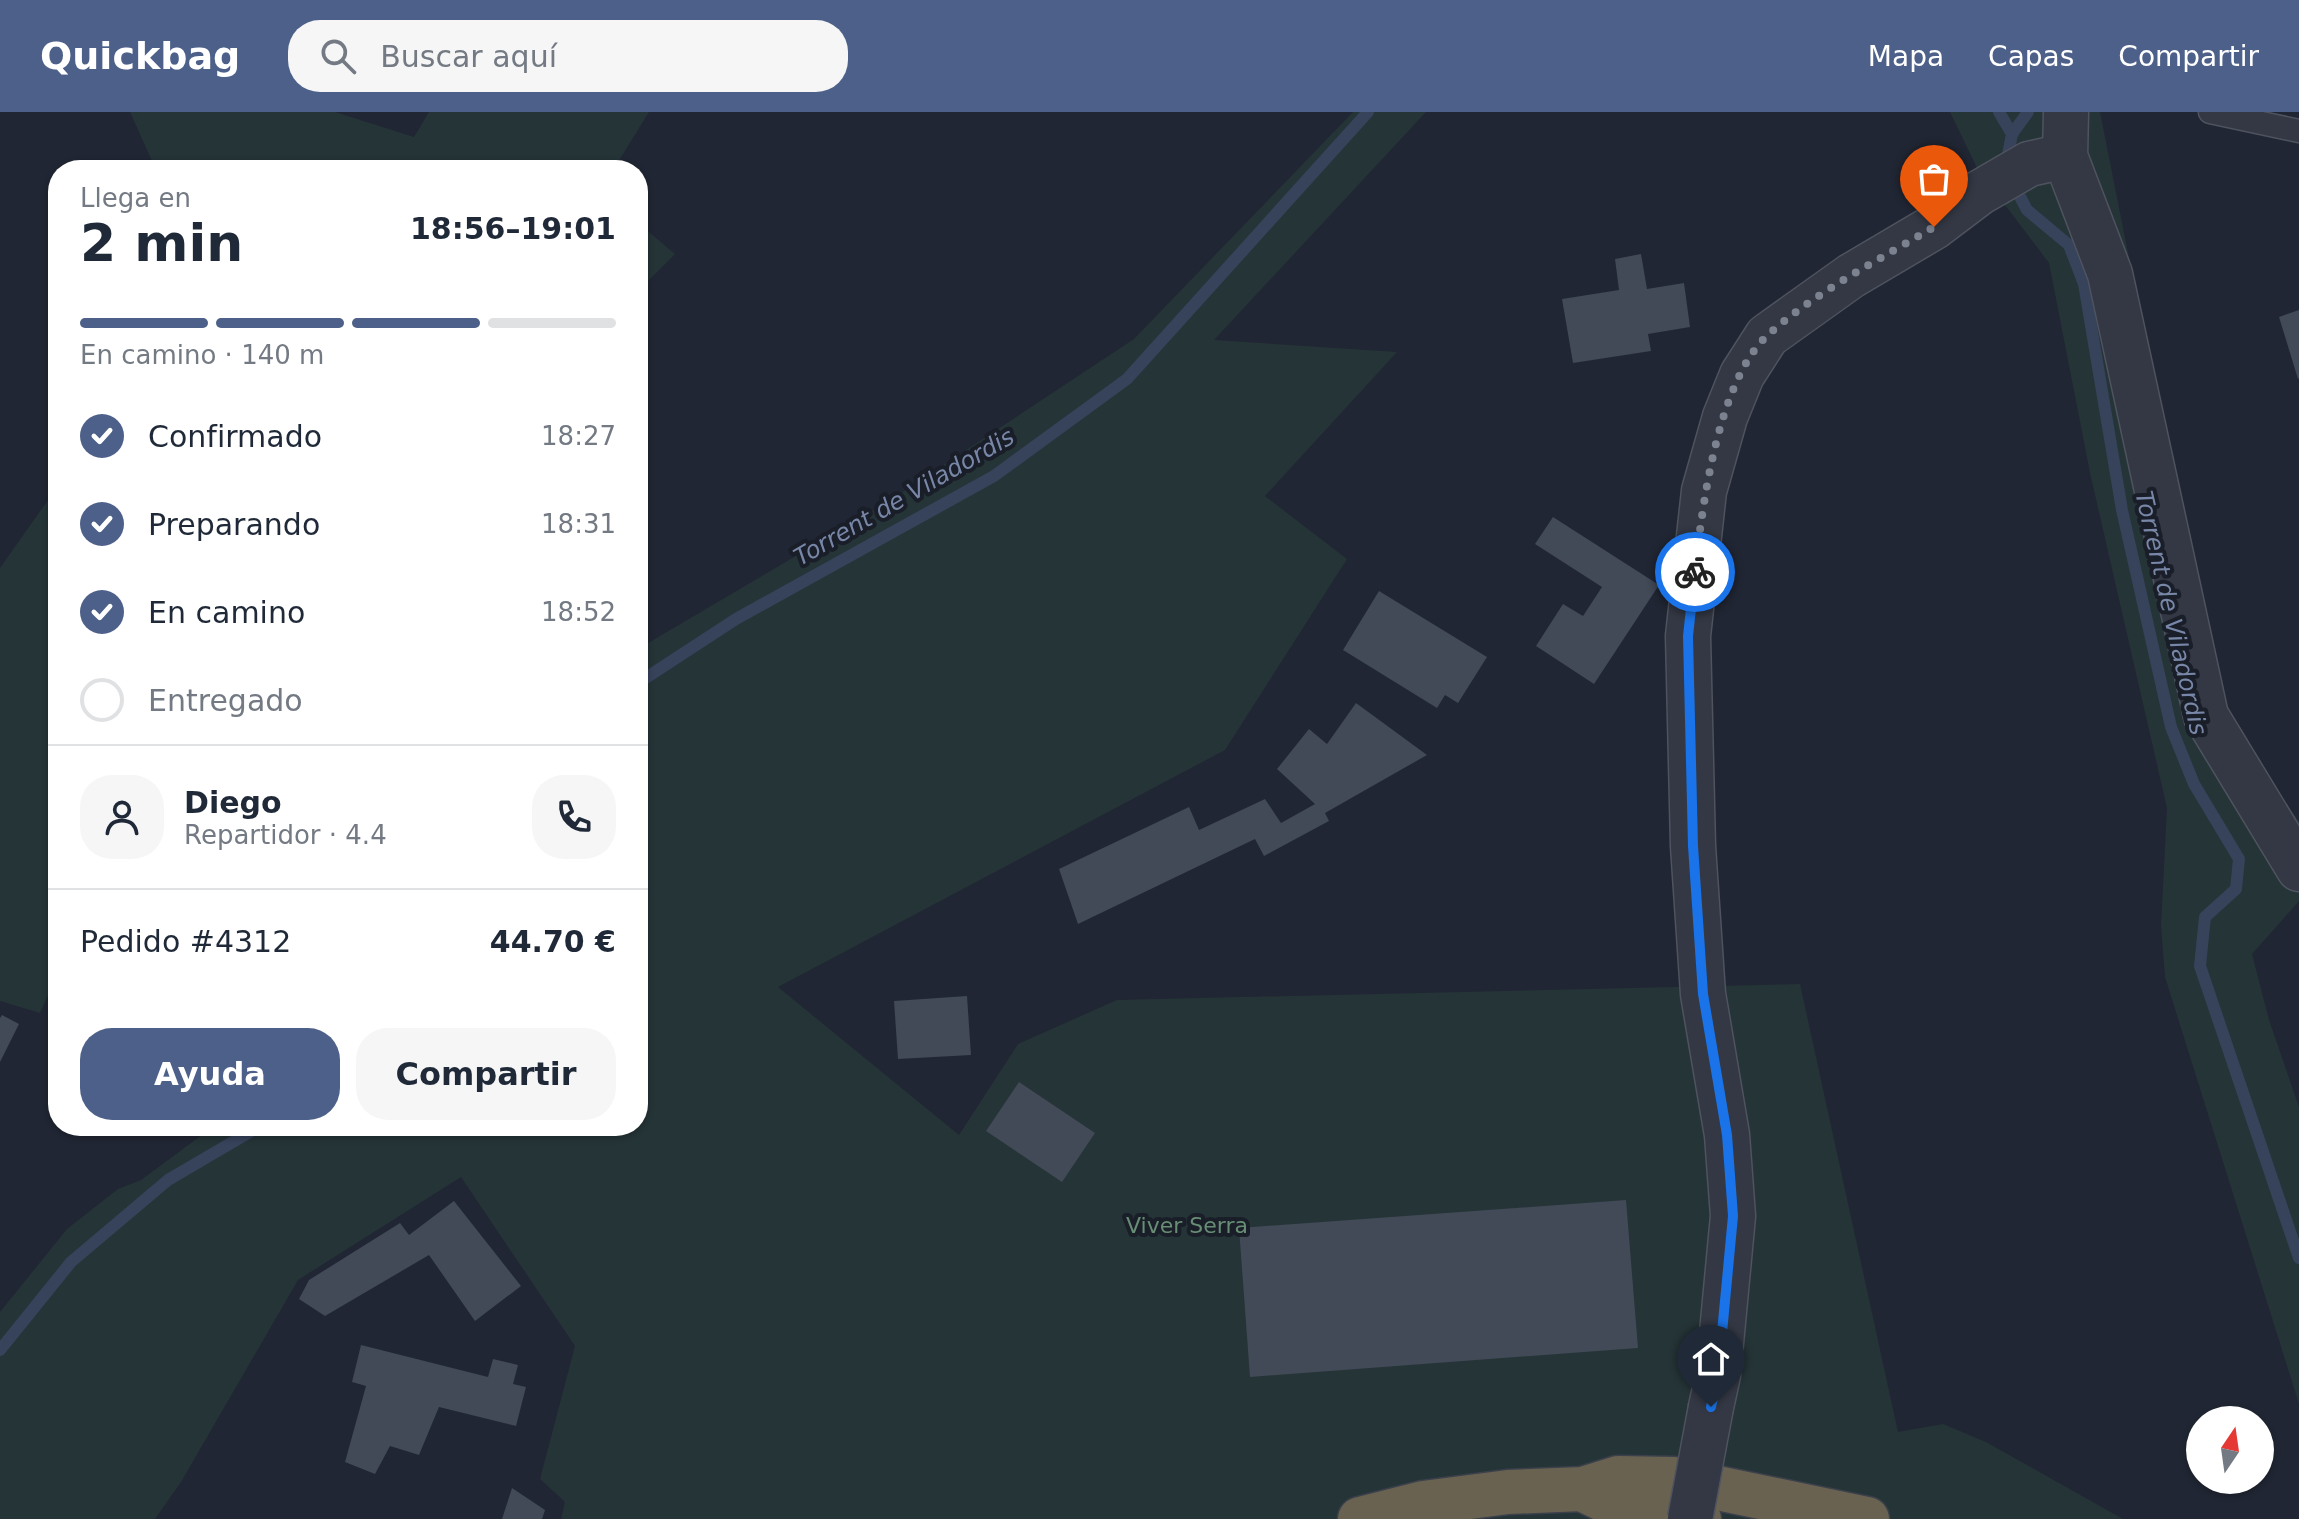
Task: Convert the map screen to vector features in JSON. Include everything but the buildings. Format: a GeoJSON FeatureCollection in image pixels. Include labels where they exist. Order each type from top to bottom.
{"type":"FeatureCollection","features":[{"type":"Feature","properties":{"kind":"highway"},"geometry":{"type":"LineString","coordinates":[[1360,1519],[1437,1501],[1508,1492],[1583,1489],[1618,1478],[1674,1479],[1867,1519]]}},
{"type":"Feature","properties":{"kind":"highway"},"geometry":{"type":"LineString","coordinates":[[1583,1489],[1613,1504],[1699,1519]]}},
{"type":"Feature","properties":{"kind":"street"},"geometry":{"type":"LineString","coordinates":[[1690,1519],[1720,1360],[1733,1216],[1727,1135],[1703,994],[1693,846],[1688,636],[1704,491],[1736,389],[1767,336],[1851,276],[1934,227],[1979,193],[2047,160],[2066,112]]}},
{"type":"Feature","properties":{"kind":"street"},"geometry":{"type":"LineString","coordinates":[[2047,160],[2110,274],[2206,716],[2299,869]]}},
{"type":"Feature","properties":{"kind":"lane"},"geometry":{"type":"LineString","coordinates":[[2210,112],[2299,131]]}},
{"type":"Feature","properties":{"kind":"green space"},"geometry":{"type":"Polygon","coordinates":[[[130,112],[335,112],[414,137],[429,112],[649,112],[619,160],[152,160],[130,112]]]}},
{"type":"Feature","properties":{"kind":"green space","name":"Viver Serra"},"geometry":{"type":"Polygon","coordinates":[[[1353,112],[1426,112],[1214,340],[1397,352],[1265,496],[1347,559],[1225,750],[778,987],[959,1135],[1018,1044],[1117,1000],[1800,984],[1898,1432],[1943,1424],[1986,1442],[2123,1519],[561,1519],[565,1502],[540,1479],[575,1346],[461,1177],[298,1280],[181,1482],[155,1519],[0,1519],[0,1312],[67,1229],[118,1189],[141,1180],[200,1136],[648,1136],[648,643],[889,501],[1134,339],[1353,112]]]}},
{"type":"Feature","properties":{"kind":"green space"},"geometry":{"type":"Polygon","coordinates":[[[1950,112],[2100,112],[2220,715],[2299,821],[2299,901],[2252,954],[2269,1020],[2299,1107],[2299,1404],[2165,977],[2161,925],[2167,808],[2090,473],[2049,263],[1977,168],[1950,112]]]}},
{"type":"Feature","properties":{"kind":"green space"},"geometry":{"type":"Polygon","coordinates":[[[648,231],[675,254],[648,281],[648,231]]]}},
{"type":"Feature","properties":{"kind":"green space"},"geometry":{"type":"Polygon","coordinates":[[[48,500],[48,995],[40,1013],[0,1001],[0,568],[48,500]]]}},
{"type":"Feature","properties":{"kind":"waterway","name":"Torrent de Viladordis"},"geometry":{"type":"LineString","coordinates":[[648,676],[736,619],[994,476],[1127,379],[1368,112]]}},
{"type":"Feature","properties":{"kind":"waterway","name":"Torrent de Viladordis"},"geometry":{"type":"LineString","coordinates":[[1999,112],[2012,134],[2006,165]]}},
{"type":"Feature","properties":{"kind":"waterway"},"geometry":{"type":"LineString","coordinates":[[2012,134],[2028,112]]}},
{"type":"Feature","properties":{"kind":"waterway","name":"Torrent de Viladordis"},"geometry":{"type":"LineString","coordinates":[[2012,181],[2027,210],[2069,245],[2084,284],[2122,510],[2171,727],[2194,784],[2239,859],[2236,889],[2205,917],[2200,966],[2299,1258]]}},
{"type":"Feature","properties":{"kind":"waterway","name":"Torrent de Viladordis"},"geometry":{"type":"LineString","coordinates":[[0,1350],[71,1262],[168,1180],[243,1136]]}},
{"type":"Feature","properties":{"kind":"way so far"},"geometry":{"type":"LineString","coordinates":[[1695,572],[1704,491],[1725,417],[1742,375],[1767,336],[1851,276],[1934,227]]}},
{"type":"Feature","properties":{"kind":"route"},"geometry":{"type":"LineString","coordinates":[[1695,572],[1688,636],[1693,846],[1703,994],[1727,1135],[1733,1216],[1727,1300],[1711,1407]]}}]}
